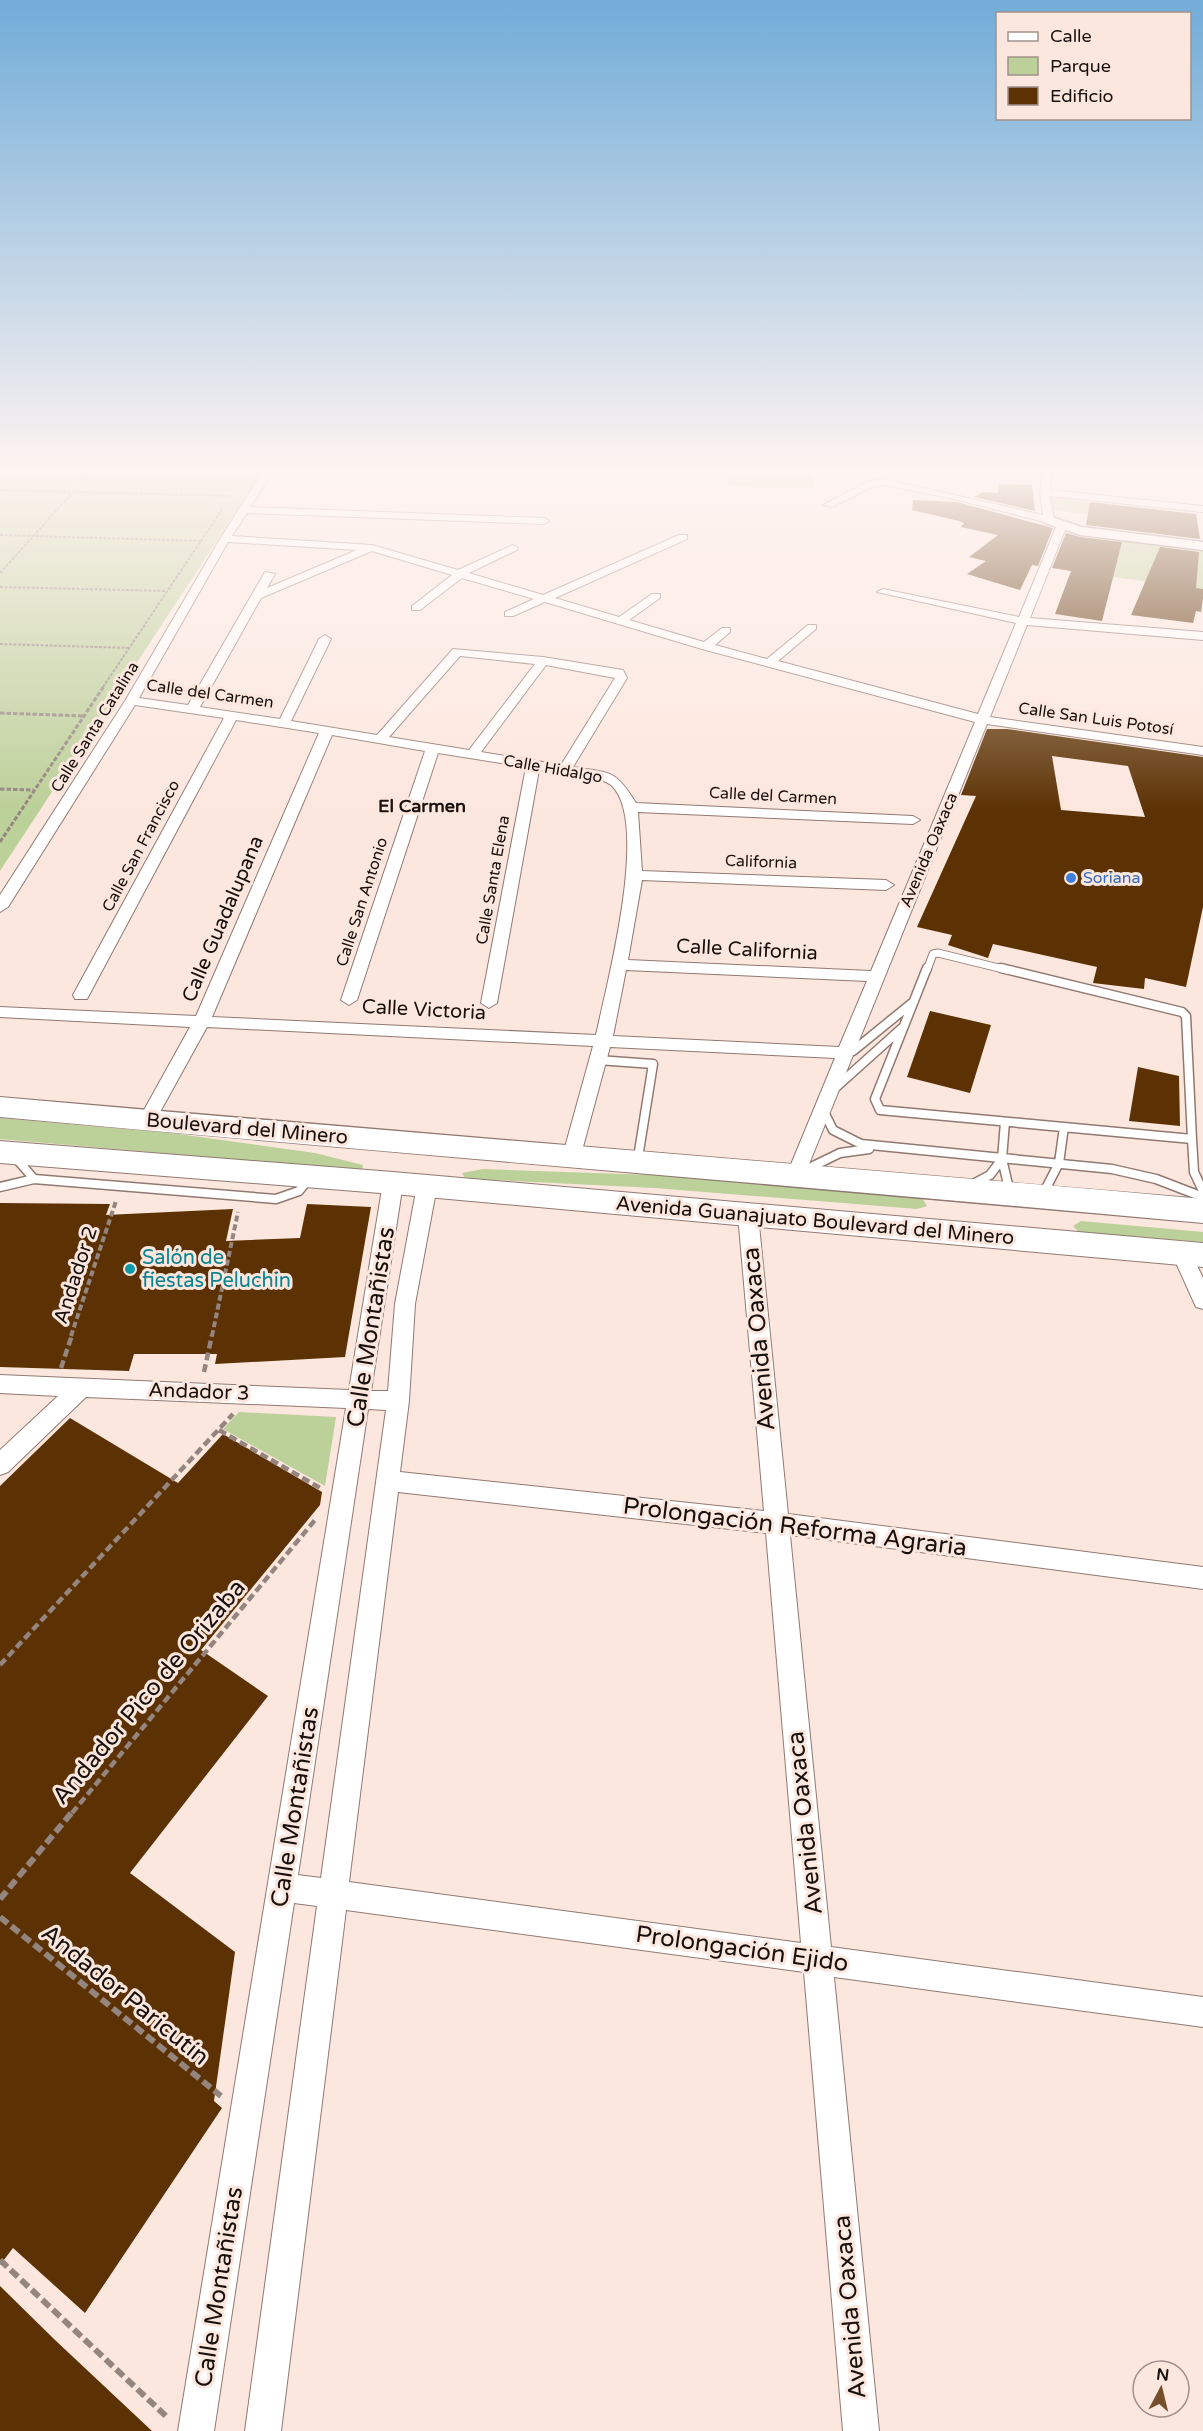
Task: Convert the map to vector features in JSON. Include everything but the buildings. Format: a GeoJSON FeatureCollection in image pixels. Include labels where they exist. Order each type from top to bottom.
{"type":"FeatureCollection","features":[{"type":"Feature","properties":{"kind":"main road","name":"Boulevard del Minero"},"geometry":{"type":"LineString","coordinates":[[0,1107],[493,1152]]}},
{"type":"Feature","properties":{"kind":"main road"},"geometry":{"type":"LineString","coordinates":[[341,1137],[411,1180]]}},
{"type":"Feature","properties":{"kind":"main road"},"geometry":{"type":"LineString","coordinates":[[6,1152],[310,1177],[411,1180],[493,1152],[954,1188],[1026,1200],[1203,1211]]}},
{"type":"Feature","properties":{"kind":"main road","name":"Avenida Guanajuato Boulevard del Minero"},"geometry":{"type":"LineString","coordinates":[[411,1180],[748,1215],[1066,1240],[1193,1255]]}},
{"type":"Feature","properties":{"kind":"main road"},"geometry":{"type":"LineString","coordinates":[[931,1215],[940,1212],[954,1188]]}},
{"type":"Feature","properties":{"kind":"main road"},"geometry":{"type":"LineString","coordinates":[[748,1215],[816,1205],[998,1219],[1026,1200]]}},
{"type":"Feature","properties":{"kind":"main road"},"geometry":{"type":"LineString","coordinates":[[1026,1200],[1066,1240]]}},
{"type":"Feature","properties":{"kind":"main road"},"geometry":{"type":"LineString","coordinates":[[1066,1240],[1061,1220],[1076,1215],[1203,1225]]}},
{"type":"Feature","properties":{"kind":"street","name":"Calle Santa Catalina"},"geometry":{"type":"LineString","coordinates":[[0,907],[131,701],[200,582]]}},
{"type":"Feature","properties":{"kind":"street"},"geometry":{"type":"LineString","coordinates":[[192,710],[265,582]]}},
{"type":"Feature","properties":{"kind":"street"},"geometry":{"type":"LineString","coordinates":[[258,596],[290,582]]}},
{"type":"Feature","properties":{"kind":"street"},"geometry":{"type":"LineString","coordinates":[[416,608],[450,582]]}},
{"type":"Feature","properties":{"kind":"street","name":"Calle San Luis Potosí"},"geometry":{"type":"LineString","coordinates":[[493,582],[769,663],[984,720],[1203,751]]}},
{"type":"Feature","properties":{"kind":"street"},"geometry":{"type":"LineString","coordinates":[[509,614],[580,582]]}},
{"type":"Feature","properties":{"kind":"street","name":"Avenida Oaxaca"},"geometry":{"type":"LineString","coordinates":[[796,1174],[875,976],[984,720],[1038,582]]}},
{"type":"Feature","properties":{"kind":"street"},"geometry":{"type":"LineString","coordinates":[[883,592],[1022,621],[1203,636]]}},
{"type":"Feature","properties":{"kind":"street"},"geometry":{"type":"LineString","coordinates":[[620,621],[656,596]]}},
{"type":"Feature","properties":{"kind":"street"},"geometry":{"type":"LineString","coordinates":[[769,663],[812,627]]}},
{"type":"Feature","properties":{"kind":"street"},"geometry":{"type":"LineString","coordinates":[[706,645],[726,630]]}},
{"type":"Feature","properties":{"kind":"street"},"geometry":{"type":"LineString","coordinates":[[284,723],[325,639]]}},
{"type":"Feature","properties":{"kind":"street"},"geometry":{"type":"LineString","coordinates":[[381,740],[457,652],[543,661],[619,673],[621,678],[565,770]]}},
{"type":"Feature","properties":{"kind":"street"},"geometry":{"type":"LineString","coordinates":[[473,754],[543,661]]}},
{"type":"Feature","properties":{"kind":"street","name":"Calle del Carmen"},"geometry":{"type":"LineString","coordinates":[[131,701],[284,723]]}},
{"type":"Feature","properties":{"kind":"street","name":"Calle San Francisco"},"geometry":{"type":"LineString","coordinates":[[81,994],[232,715]]}},
{"type":"Feature","properties":{"kind":"street","name":"Calle Hidalgo"},"geometry":{"type":"LineString","coordinates":[[284,723],[602,776],[616,782],[631,807],[635,875],[630,915],[603,1041],[571,1158]]}},
{"type":"Feature","properties":{"kind":"street","name":"Calle Guadalupana"},"geometry":{"type":"LineString","coordinates":[[148,1119],[202,1021],[327,731]]}},
{"type":"Feature","properties":{"kind":"street","name":"Calle San Antonio"},"geometry":{"type":"LineString","coordinates":[[349,1000],[433,748]]}},
{"type":"Feature","properties":{"kind":"street","name":"Calle Santa Elena"},"geometry":{"type":"LineString","coordinates":[[489,1002],[533,765]]}},
{"type":"Feature","properties":{"kind":"street","name":"Calle del Carmen"},"geometry":{"type":"LineString","coordinates":[[631,807],[913,820]]}},
{"type":"Feature","properties":{"kind":"street","name":"California"},"geometry":{"type":"LineString","coordinates":[[635,875],[886,885]]}},
{"type":"Feature","properties":{"kind":"street","name":"Calle California"},"geometry":{"type":"LineString","coordinates":[[618,965],[875,976]]}},
{"type":"Feature","properties":{"kind":"street","name":"Calle Victoria"},"geometry":{"type":"LineString","coordinates":[[0,1012],[846,1053]]}},
{"type":"Feature","properties":{"kind":"street","name":"Calle Montañistas"},"geometry":{"type":"LineString","coordinates":[[184,2426],[282,1887],[359,1399],[411,1180]]}},
{"type":"Feature","properties":{"kind":"street","name":"Calle Montañistas"},"geometry":{"type":"LineString","coordinates":[[263,2431],[398,1401],[411,1180]]}},
{"type":"Feature","properties":{"kind":"street","name":"Avenida Oaxaca"},"geometry":{"type":"LineString","coordinates":[[748,1215],[775,1523],[819,1959],[861,2431]]}},
{"type":"Feature","properties":{"kind":"street"},"geometry":{"type":"LineString","coordinates":[[1193,1255],[1203,1301]]}},
{"type":"Feature","properties":{"kind":"street","name":"Andador 3"},"geometry":{"type":"LineString","coordinates":[[0,1384],[398,1401]]}},
{"type":"Feature","properties":{"kind":"street"},"geometry":{"type":"LineString","coordinates":[[0,1465],[82,1387]]}},
{"type":"Feature","properties":{"kind":"street","name":"Prolongación Reforma Agraria"},"geometry":{"type":"LineString","coordinates":[[387,1481],[775,1523],[1203,1578]]}},
{"type":"Feature","properties":{"kind":"street","name":"Prolongación Ejido"},"geometry":{"type":"LineString","coordinates":[[282,1887],[1203,2012]]}},
{"type":"Feature","properties":{"kind":"lane"},"geometry":{"type":"LineString","coordinates":[[1192,1139],[880,1110],[875,1099],[933,954],[938,953],[1182,1012],[1186,1016],[1194,1172],[1203,1191]]}},
{"type":"Feature","properties":{"kind":"lane"},"geometry":{"type":"LineString","coordinates":[[846,1053],[853,1051],[914,1001]]}},
{"type":"Feature","properties":{"kind":"lane"},"geometry":{"type":"LineString","coordinates":[[904,1026],[827,1101],[826,1121],[833,1131],[861,1144],[886,1148],[1134,1173],[1203,1197]]}},
{"type":"Feature","properties":{"kind":"lane"},"geometry":{"type":"LineString","coordinates":[[598,1060],[653,1064],[637,1164]]}},
{"type":"Feature","properties":{"kind":"lane"},"geometry":{"type":"LineString","coordinates":[[954,1188],[990,1175],[1002,1159],[1005,1122]]}},
{"type":"Feature","properties":{"kind":"lane"},"geometry":{"type":"LineString","coordinates":[[1002,1159],[1026,1200],[1060,1164],[1065,1149],[1064,1127]]}},
{"type":"Feature","properties":{"kind":"lane"},"geometry":{"type":"LineString","coordinates":[[796,1174],[840,1153],[886,1148]]}},
{"type":"Feature","properties":{"kind":"lane"},"geometry":{"type":"LineString","coordinates":[[6,1152],[34,1179]]}},
{"type":"Feature","properties":{"kind":"lane"},"geometry":{"type":"LineString","coordinates":[[0,1187],[34,1179],[276,1199],[299,1191],[310,1177]]}},
{"type":"Feature","properties":{"kind":"path"},"geometry":{"type":"LineString","coordinates":[[0,842],[173,582]]}},
{"type":"Feature","properties":{"kind":"path"},"geometry":{"type":"LineString","coordinates":[[0,587],[167,591]]}},
{"type":"Feature","properties":{"kind":"path"},"geometry":{"type":"LineString","coordinates":[[0,644],[130,648]]}},
{"type":"Feature","properties":{"kind":"path"},"geometry":{"type":"LineString","coordinates":[[0,713],[84,716]]}},
{"type":"Feature","properties":{"kind":"path"},"geometry":{"type":"LineString","coordinates":[[0,789],[35,790]]}},
{"type":"Feature","properties":{"kind":"path","name":"Andador 2"},"geometry":{"type":"LineString","coordinates":[[59,1373],[121,1186]]}},
{"type":"Feature","properties":{"kind":"path"},"geometry":{"type":"LineString","coordinates":[[202,1379],[242,1197]]}},
{"type":"Feature","properties":{"kind":"path"},"geometry":{"type":"LineString","coordinates":[[0,1665],[238,1409]]}},
{"type":"Feature","properties":{"kind":"path"},"geometry":{"type":"LineString","coordinates":[[219,1430],[328,1492]]}},
{"type":"Feature","properties":{"kind":"path","name":"Andador Pico de Orizaba"},"geometry":{"type":"LineString","coordinates":[[0,1899],[318,1517]]}},
{"type":"Feature","properties":{"kind":"path","name":"Andador Paricutín"},"geometry":{"type":"LineString","coordinates":[[0,1917],[226,2100]]}},
{"type":"Feature","properties":{"kind":"path"},"geometry":{"type":"LineString","coordinates":[[0,2260],[184,2426]]}},
{"type":"Feature","properties":{"kind":"green space"},"geometry":{"type":"Polygon","coordinates":[[[0,582],[189,582],[0,871],[0,582]]]}},
{"type":"Feature","properties":{"kind":"green space"},"geometry":{"type":"Polygon","coordinates":[[[1154,582],[1203,582],[1203,589],[1154,582]]]}},
{"type":"Feature","properties":{"kind":"green space"},"geometry":{"type":"Polygon","coordinates":[[[0,1118],[171,1133],[315,1153],[363,1165],[362,1169],[357,1170],[0,1139],[0,1118]]]}},
{"type":"Feature","properties":{"kind":"green space"},"geometry":{"type":"Polygon","coordinates":[[[483,1169],[680,1176],[910,1196],[922,1198],[927,1206],[917,1209],[654,1188],[474,1179],[465,1178],[462,1173],[483,1169]]]}},
{"type":"Feature","properties":{"kind":"green space"},"geometry":{"type":"Polygon","coordinates":[[[1081,1221],[1203,1232],[1203,1242],[1079,1232],[1073,1226],[1081,1221]]]}},
{"type":"Feature","properties":{"kind":"green space"},"geometry":{"type":"Polygon","coordinates":[[[239,1412],[336,1417],[325,1486],[223,1429],[239,1412]]]}},
{"type":"Feature","properties":{"kind":"place","name":"Soriana"},"geometry":{"type":"Point","coordinates":[1071,878]}},
{"type":"Feature","properties":{"kind":"place","name":"Salón de fiestas Peluchin"},"geometry":{"type":"Point","coordinates":[130,1269]}},
{"type":"Feature","properties":{"kind":"district","name":"El Carmen"},"geometry":{"type":"Point","coordinates":[422,806]}}]}
